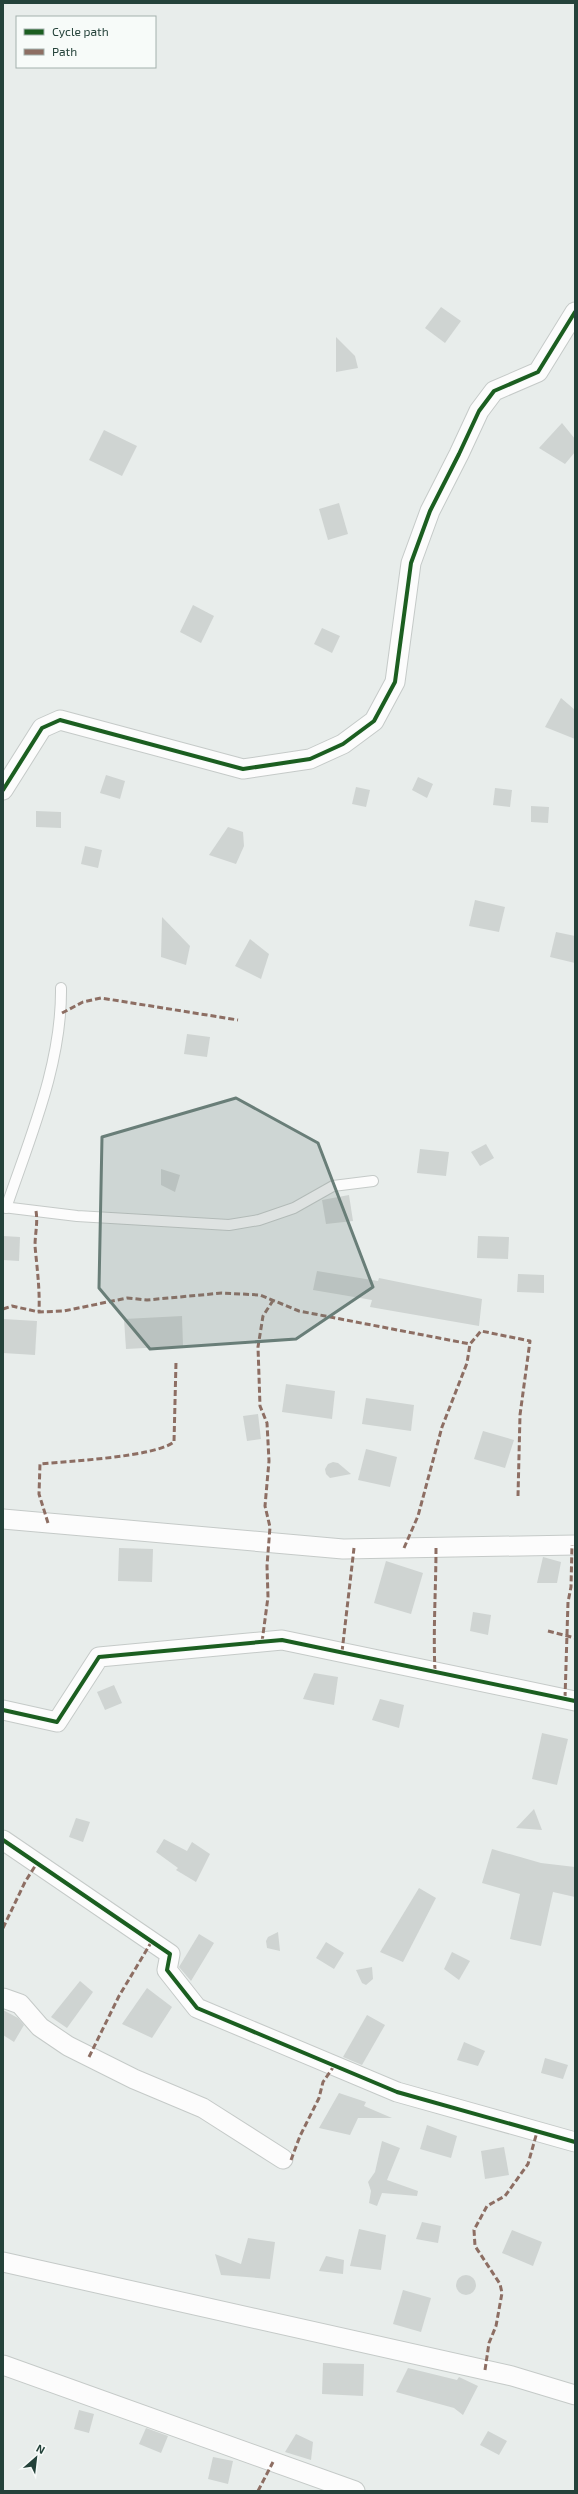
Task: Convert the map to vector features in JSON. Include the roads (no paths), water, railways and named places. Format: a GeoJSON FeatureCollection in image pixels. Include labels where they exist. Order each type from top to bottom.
{"type":"FeatureCollection","features":[{"type":"Feature","properties":{"kind":"street"},"geometry":{"type":"LineString","coordinates":[[3,790],[42,728],[60,720],[243,770],[310,759],[343,744],[374,721],[395,682],[411,563],[430,511],[459,454],[478,411],[494,391],[538,372],[575,312]]}},
{"type":"Feature","properties":{"kind":"street"},"geometry":{"type":"LineString","coordinates":[[3,1519],[343,1549],[575,1545]]}},
{"type":"Feature","properties":{"kind":"street"},"geometry":{"type":"LineString","coordinates":[[3,1710],[57,1722],[99,1657],[282,1640],[575,1700]]}},
{"type":"Feature","properties":{"kind":"street"},"geometry":{"type":"LineString","coordinates":[[3,1840],[170,1954],[167,1970],[197,2008],[397,2092],[575,2142]]}},
{"type":"Feature","properties":{"kind":"street"},"geometry":{"type":"LineString","coordinates":[[3,1998],[20,2004],[40,2027],[68,2046],[134,2080],[203,2108],[283,2159]]}},
{"type":"Feature","properties":{"kind":"street"},"geometry":{"type":"LineString","coordinates":[[3,2262],[512,2376],[575,2395]]}},
{"type":"Feature","properties":{"kind":"street"},"geometry":{"type":"LineString","coordinates":[[3,2365],[355,2491]]}},
{"type":"Feature","properties":{"kind":"lane"},"geometry":{"type":"LineString","coordinates":[[61,988],[62,1013],[48,1080],[4,1208],[77,1216],[229,1225],[259,1220],[294,1208],[333,1186],[373,1181]]}}]}
